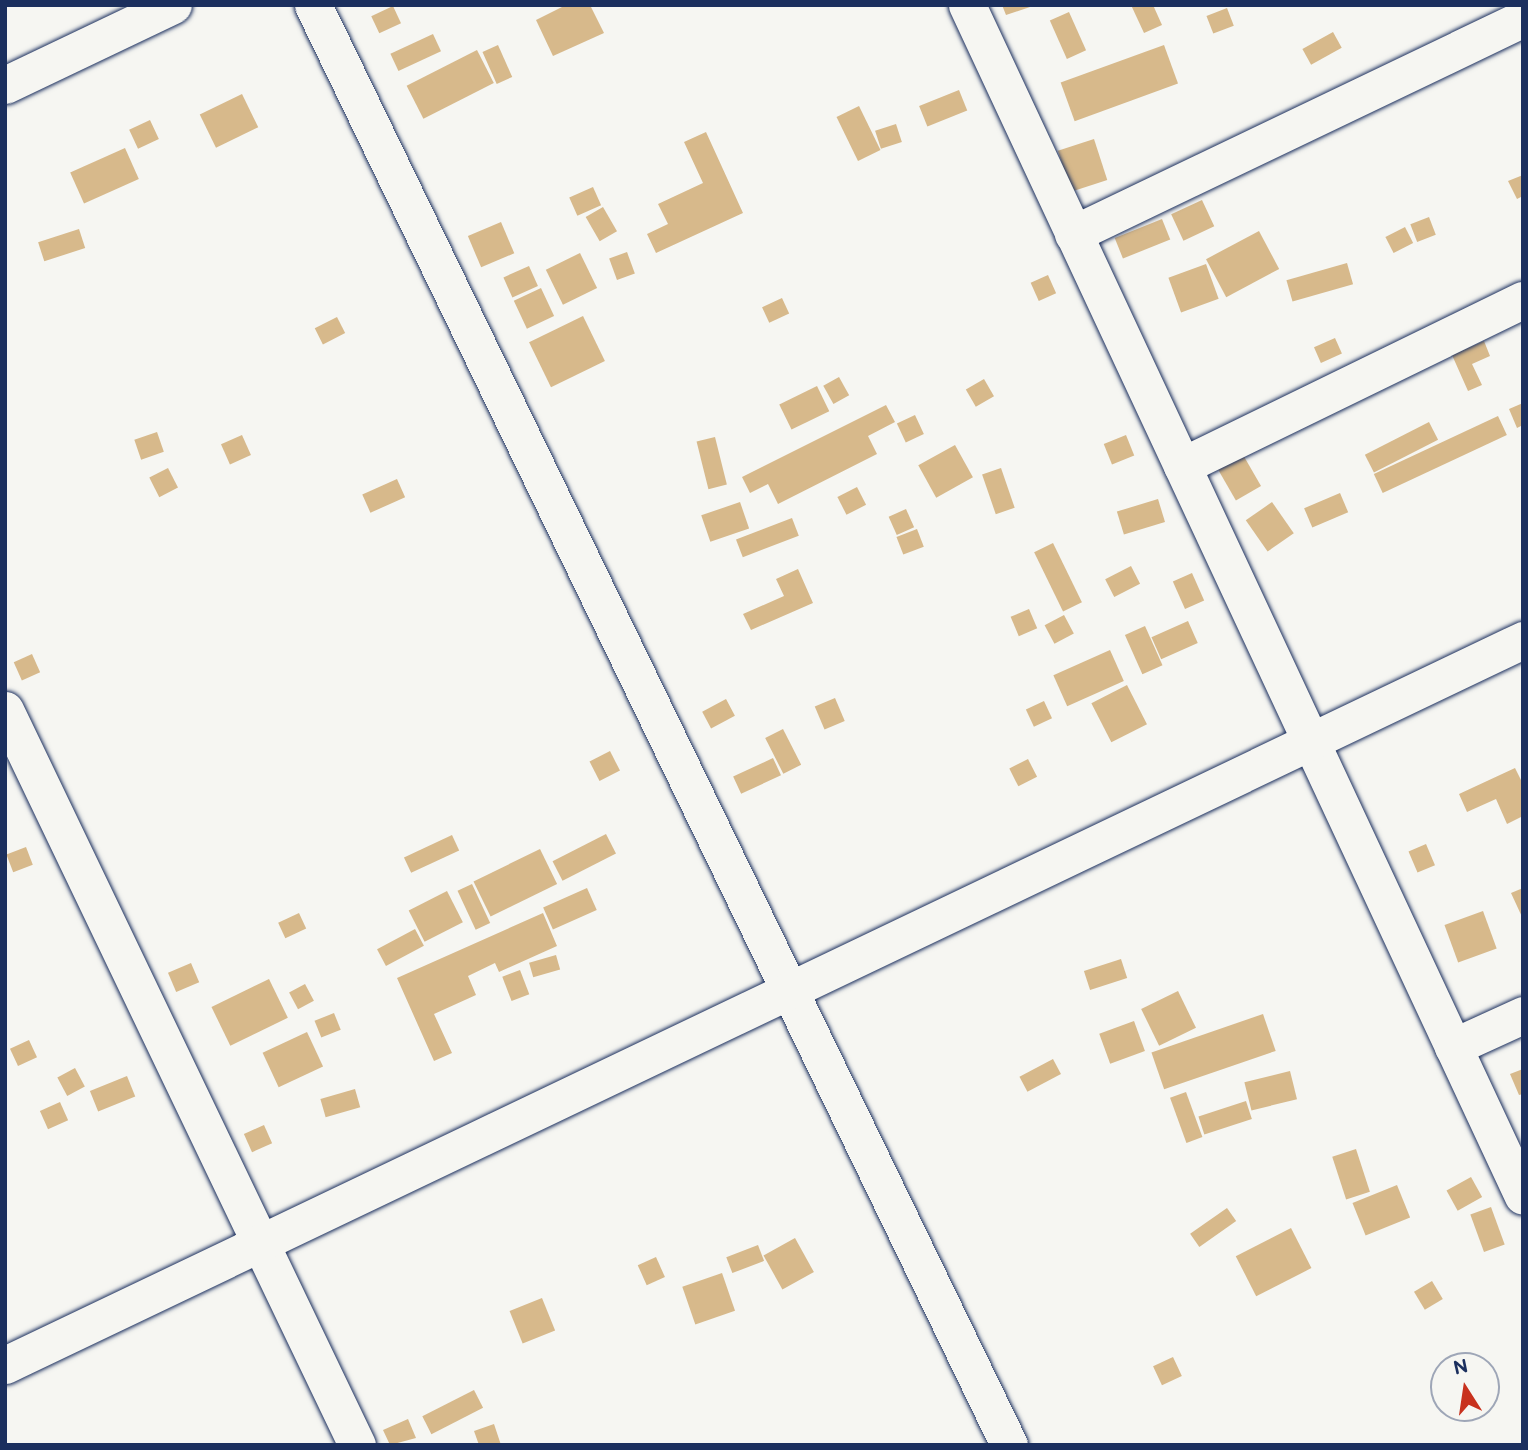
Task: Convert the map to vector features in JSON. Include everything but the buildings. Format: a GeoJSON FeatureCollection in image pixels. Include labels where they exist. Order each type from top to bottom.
{"type":"FeatureCollection","features":[{"type":"Feature","properties":{"kind":"street"},"geometry":{"type":"LineString","coordinates":[[5,85],[173,5]]}},
{"type":"Feature","properties":{"kind":"street"},"geometry":{"type":"LineString","coordinates":[[313,5],[1009,1445]]}},
{"type":"Feature","properties":{"kind":"street"},"geometry":{"type":"LineString","coordinates":[[967,5],[1523,1196]]}},
{"type":"Feature","properties":{"kind":"street"},"geometry":{"type":"LineString","coordinates":[[1073,234],[1523,18]]}},
{"type":"Feature","properties":{"kind":"street"},"geometry":{"type":"LineString","coordinates":[[1182,466],[1523,300]]}},
{"type":"Feature","properties":{"kind":"street"},"geometry":{"type":"LineString","coordinates":[[5,1365],[1523,640]]}},
{"type":"Feature","properties":{"kind":"street"},"geometry":{"type":"LineString","coordinates":[[5,710],[357,1445]]}},
{"type":"Feature","properties":{"kind":"street"},"geometry":{"type":"LineString","coordinates":[[1454,1047],[1523,1015]]}}]}
